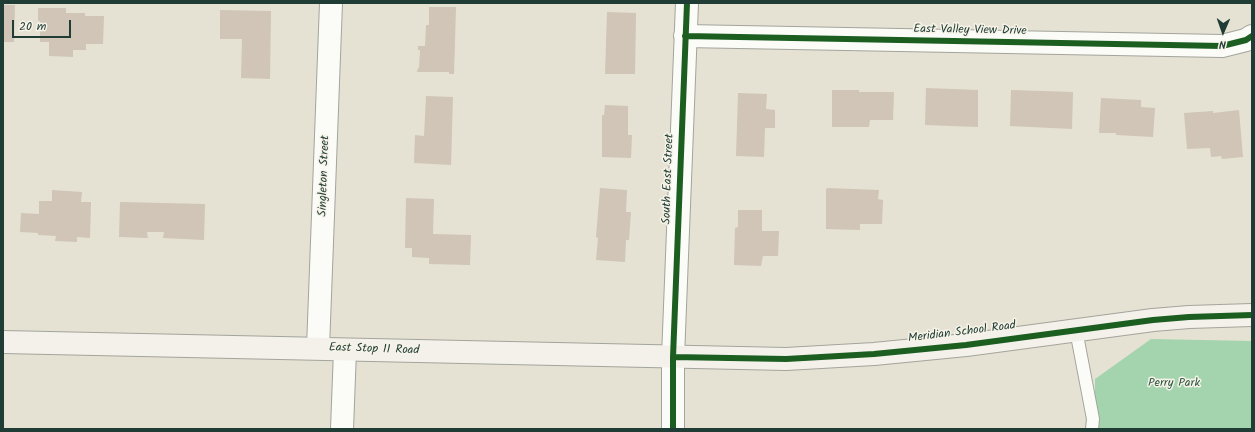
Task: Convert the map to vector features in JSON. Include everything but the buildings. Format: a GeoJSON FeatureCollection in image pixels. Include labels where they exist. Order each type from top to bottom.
{"type":"FeatureCollection","features":[{"type":"Feature","properties":{"kind":"main road","name":"Meridian School Road"},"geometry":{"type":"LineString","coordinates":[[673,357],[786,359],[874,354],[966,345],[1153,320],[1252,315]]}},
{"type":"Feature","properties":{"kind":"main road","name":"East Stop 11 Road"},"geometry":{"type":"LineString","coordinates":[[3,342],[673,357]]}},
{"type":"Feature","properties":{"kind":"street","name":"Singleton Street"},"geometry":{"type":"LineString","coordinates":[[318,348],[331,3]]}},
{"type":"Feature","properties":{"kind":"street","name":"South East Street"},"geometry":{"type":"LineString","coordinates":[[673,357],[687,3]]}},
{"type":"Feature","properties":{"kind":"street","name":"East Valley View Drive"},"geometry":{"type":"LineString","coordinates":[[685,36],[1222,46],[1246,40],[1252,36]]}},
{"type":"Feature","properties":{"kind":"street"},"geometry":{"type":"LineString","coordinates":[[342,429],[345,350]]}},
{"type":"Feature","properties":{"kind":"street"},"geometry":{"type":"LineString","coordinates":[[673,357],[673,429]]}},
{"type":"Feature","properties":{"kind":"lane"},"geometry":{"type":"LineString","coordinates":[[1076,330],[1092,419],[1092,429]]}},
{"type":"Feature","properties":{"kind":"green space","name":"Perry Park"},"geometry":{"type":"Polygon","coordinates":[[[1151,339],[1252,341],[1252,429],[1095,429],[1095,379],[1151,339]]]}},
{"type":"Feature","properties":{"kind":"cycle path"},"geometry":{"type":"LineString","coordinates":[[673,429],[673,357],[687,3]]}},
{"type":"Feature","properties":{"kind":"cycle path"},"geometry":{"type":"LineString","coordinates":[[685,36],[1222,46],[1246,40],[1252,36]]}},
{"type":"Feature","properties":{"kind":"cycle path"},"geometry":{"type":"LineString","coordinates":[[673,357],[786,359],[874,354],[966,345],[1153,320],[1252,315]]}}]}
